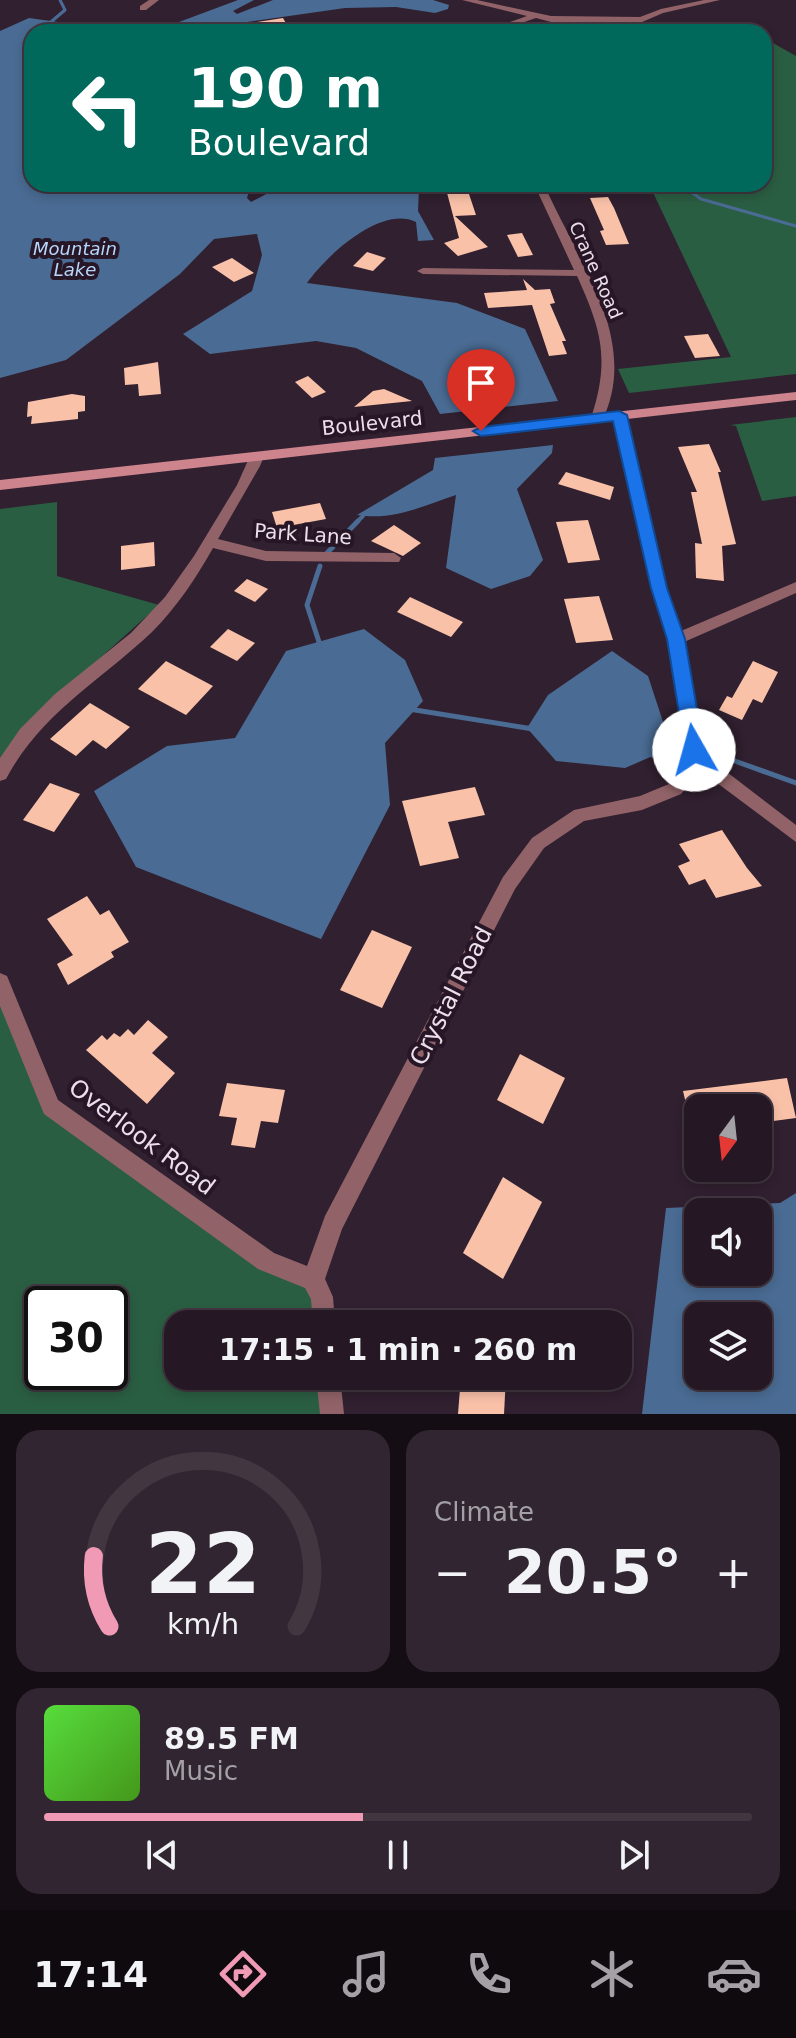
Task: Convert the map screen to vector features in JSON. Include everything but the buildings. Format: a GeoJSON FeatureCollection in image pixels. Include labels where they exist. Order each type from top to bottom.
{"type":"FeatureCollection","features":[{"type":"Feature","properties":{"kind":"main road","name":"Boulevard"},"geometry":{"type":"LineString","coordinates":[[0,485],[796,396]]}},
{"type":"Feature","properties":{"kind":"street"},"geometry":{"type":"LineString","coordinates":[[143,8],[155,0]]}},
{"type":"Feature","properties":{"kind":"street"},"geometry":{"type":"LineString","coordinates":[[471,1],[533,17],[571,21],[637,19],[716,0]]}},
{"type":"Feature","properties":{"kind":"street"},"geometry":{"type":"LineString","coordinates":[[511,24],[533,17]]}},
{"type":"Feature","properties":{"kind":"street"},"geometry":{"type":"LineString","coordinates":[[627,24],[637,19]]}},
{"type":"Feature","properties":{"kind":"street","name":"Crane Road"},"geometry":{"type":"LineString","coordinates":[[543,192],[582,273],[604,328],[611,367],[608,391],[597,418]]}},
{"type":"Feature","properties":{"kind":"street"},"geometry":{"type":"LineString","coordinates":[[423,271],[582,273]]}},
{"type":"Feature","properties":{"kind":"street"},"geometry":{"type":"LineString","coordinates":[[619,415],[659,588],[676,639],[694,750],[700,761],[796,835]]}},
{"type":"Feature","properties":{"kind":"street"},"geometry":{"type":"LineString","coordinates":[[0,774],[38,722],[102,662],[137,637],[175,595],[244,489],[257,456]]}},
{"type":"Feature","properties":{"kind":"street","name":"Park Lane"},"geometry":{"type":"LineString","coordinates":[[210,542],[266,556],[394,558]]}},
{"type":"Feature","properties":{"kind":"street"},"geometry":{"type":"LineString","coordinates":[[676,639],[796,587]]}},
{"type":"Feature","properties":{"kind":"street","name":"Crystal Road"},"geometry":{"type":"LineString","coordinates":[[313,1280],[333,1224],[398,1095],[509,883],[538,843],[580,815],[642,803],[675,789],[700,761]]}},
{"type":"Feature","properties":{"kind":"street","name":"Overlook Road"},"geometry":{"type":"LineString","coordinates":[[0,982],[51,1107],[266,1261],[313,1280]]}},
{"type":"Feature","properties":{"kind":"street"},"geometry":{"type":"LineString","coordinates":[[313,1280],[322,1297],[323,1310]]}},
{"type":"Feature","properties":{"kind":"street"},"geometry":{"type":"LineString","coordinates":[[329,1390],[332,1414]]}},
{"type":"Feature","properties":{"kind":"green space"},"geometry":{"type":"Polygon","coordinates":[[[772,42],[796,56],[796,374],[629,393],[618,369],[731,357],[653,192],[772,192],[772,42]]]}},
{"type":"Feature","properties":{"kind":"green space"},"geometry":{"type":"Polygon","coordinates":[[[796,417],[796,496],[762,501],[736,426],[730,425],[796,417]]]}},
{"type":"Feature","properties":{"kind":"green space"},"geometry":{"type":"Polygon","coordinates":[[[57,502],[57,576],[159,605],[20,730],[0,779],[0,509],[57,502]]]}},
{"type":"Feature","properties":{"kind":"green space"},"geometry":{"type":"Polygon","coordinates":[[[0,986],[49,1104],[315,1286],[317,1310],[164,1310],[164,1390],[322,1390],[323,1414],[0,1414],[0,986]]]}},
{"type":"Feature","properties":{"kind":"water"},"geometry":{"type":"Polygon","coordinates":[[[238,0],[254,0],[233,11],[237,14],[273,0],[433,0],[449,5],[448,9],[435,13],[396,7],[345,8],[239,24],[170,24],[238,0]]]}},
{"type":"Feature","properties":{"kind":"water","name":"Mountain Lake"},"geometry":{"type":"Polygon","coordinates":[[[29,18],[73,24],[24,24],[24,192],[249,192],[247,198],[251,202],[270,192],[419,192],[418,211],[434,240],[418,241],[416,222],[402,219],[387,221],[371,227],[341,247],[307,283],[457,303],[525,329],[558,401],[440,414],[422,381],[356,348],[316,341],[210,354],[183,334],[252,291],[262,255],[257,234],[214,239],[180,274],[66,360],[0,378],[0,31],[29,18]]]}},
{"type":"Feature","properties":{"kind":"water"},"geometry":{"type":"Polygon","coordinates":[[[553,445],[552,453],[517,489],[543,560],[530,576],[491,589],[446,568],[456,495],[395,514],[357,515],[433,470],[435,458],[553,445]]]}},
{"type":"Feature","properties":{"kind":"water"},"geometry":{"type":"Polygon","coordinates":[[[364,629],[405,660],[423,701],[385,743],[390,805],[321,939],[136,867],[94,791],[167,746],[235,738],[286,651],[364,629]]]}},
{"type":"Feature","properties":{"kind":"water"},"geometry":{"type":"Polygon","coordinates":[[[612,651],[648,676],[666,731],[655,755],[625,768],[556,761],[527,728],[548,695],[612,651]]]}},
{"type":"Feature","properties":{"kind":"water"},"geometry":{"type":"Polygon","coordinates":[[[796,1193],[796,1414],[642,1414],[666,1208],[684,1207],[684,1286],[772,1286],[772,1203],[780,1203],[796,1193]]]}},
{"type":"Feature","properties":{"kind":"waterway"},"geometry":{"type":"LineString","coordinates":[[48,24],[65,10],[60,0]]}},
{"type":"Feature","properties":{"kind":"waterway"},"geometry":{"type":"LineString","coordinates":[[691,192],[701,199],[796,226]]}},
{"type":"Feature","properties":{"kind":"waterway"},"geometry":{"type":"LineString","coordinates":[[358,521],[363,516]]}},
{"type":"Feature","properties":{"kind":"waterway"},"geometry":{"type":"LineString","coordinates":[[327,553],[358,521]]}},
{"type":"Feature","properties":{"kind":"waterway"},"geometry":{"type":"LineString","coordinates":[[320,566],[307,605],[320,645]]}},
{"type":"Feature","properties":{"kind":"waterway"},"geometry":{"type":"LineString","coordinates":[[409,709],[533,729]]}},
{"type":"Feature","properties":{"kind":"waterway"},"geometry":{"type":"LineString","coordinates":[[652,755],[683,758]]}},
{"type":"Feature","properties":{"kind":"waterway"},"geometry":{"type":"LineString","coordinates":[[732,760],[796,783]]}},
{"type":"Feature","properties":{"kind":"route"},"geometry":{"type":"LineString","coordinates":[[481,431],[619,415],[631,456],[659,588],[676,639],[694,750]]}}]}
